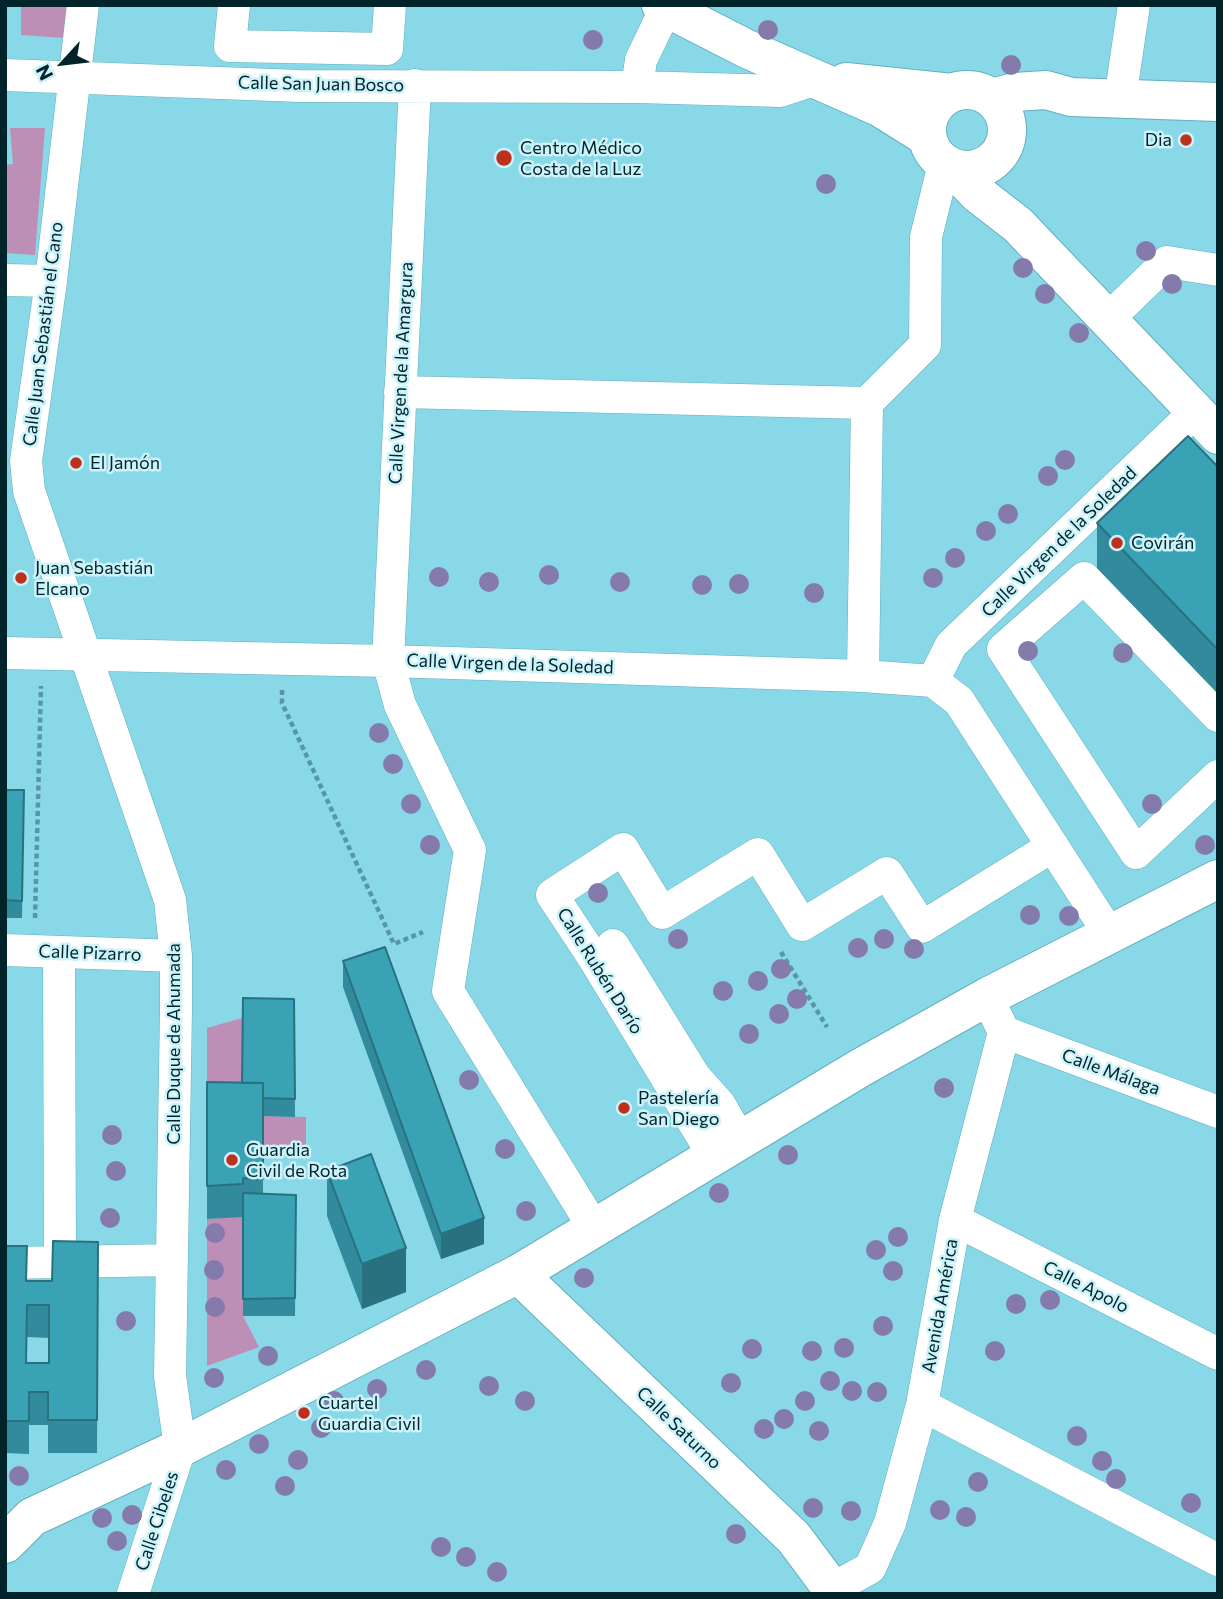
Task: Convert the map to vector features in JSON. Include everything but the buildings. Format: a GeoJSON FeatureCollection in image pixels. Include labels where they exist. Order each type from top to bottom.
{"type":"FeatureCollection","features":[{"type":"Feature","properties":{"kind":"street","name":"Calle Juan Sebastián el Cano"},"geometry":{"type":"LineString","coordinates":[[83,5],[51,281],[26,461],[29,491],[86,654]]}},
{"type":"Feature","properties":{"kind":"street"},"geometry":{"type":"LineString","coordinates":[[234,5],[230,46],[380,49],[387,49],[390,5]]}},
{"type":"Feature","properties":{"kind":"street"},"geometry":{"type":"LineString","coordinates":[[243,84],[250,5]]}},
{"type":"Feature","properties":{"kind":"street"},"geometry":{"type":"LineString","coordinates":[[377,86],[384,5]]}},
{"type":"Feature","properties":{"kind":"street"},"geometry":{"type":"LineString","coordinates":[[1120,99],[1135,5]]}},
{"type":"Feature","properties":{"kind":"street"},"geometry":{"type":"LineString","coordinates":[[637,87],[641,60],[664,7],[747,49],[879,107],[941,156],[978,194],[1017,225],[1206,423]]}},
{"type":"Feature","properties":{"kind":"street","name":"Calle San Juan Bosco"},"geometry":{"type":"LineString","coordinates":[[5,75],[300,86],[637,87],[780,91],[816,79]]}},
{"type":"Feature","properties":{"kind":"street"},"geometry":{"type":"LineString","coordinates":[[816,79],[952,93],[966,90],[992,98],[1001,109],[1006,122],[1006,177],[1017,225]]}},
{"type":"Feature","properties":{"kind":"street","name":"Calle Virgen de la Amargura"},"geometry":{"type":"LineString","coordinates":[[388,661],[415,85]]}},
{"type":"Feature","properties":{"kind":"street"},"geometry":{"type":"LineString","coordinates":[[992,98],[1015,92],[1046,90],[1071,97],[1218,102]]}},
{"type":"Feature","properties":{"kind":"street"},"geometry":{"type":"LineString","coordinates":[[863,676],[867,403],[925,345],[926,236],[941,156],[927,123],[940,100],[952,93]]}},
{"type":"Feature","properties":{"kind":"street"},"geometry":{"type":"LineString","coordinates":[[941,156],[976,170],[996,159],[1005,143],[1034,115],[1071,97]]}},
{"type":"Feature","properties":{"kind":"street"},"geometry":{"type":"LineString","coordinates":[[1108,319],[1167,262],[1218,270]]}},
{"type":"Feature","properties":{"kind":"street"},"geometry":{"type":"LineString","coordinates":[[5,279],[51,281]]}},
{"type":"Feature","properties":{"kind":"street"},"geometry":{"type":"LineString","coordinates":[[400,392],[867,403]]}},
{"type":"Feature","properties":{"kind":"street","name":"Calle Virgen de la Soledad"},"geometry":{"type":"LineString","coordinates":[[5,653],[388,661],[863,676],[933,681],[951,645],[1206,423]]}},
{"type":"Feature","properties":{"kind":"street"},"geometry":{"type":"LineString","coordinates":[[1218,716],[1084,578],[1003,649],[1136,853],[1218,776]]}},
{"type":"Feature","properties":{"kind":"street","name":"Calle Duque de Ahumada"},"geometry":{"type":"LineString","coordinates":[[86,654],[170,900],[176,956],[170,1376],[180,1448]]}},
{"type":"Feature","properties":{"kind":"street"},"geometry":{"type":"LineString","coordinates":[[388,661],[400,705],[470,850],[448,991],[594,1228]]}},
{"type":"Feature","properties":{"kind":"street"},"geometry":{"type":"LineString","coordinates":[[933,681],[959,701],[1110,935]]}},
{"type":"Feature","properties":{"kind":"street","name":"Calle Rubén Darío"},"geometry":{"type":"LineString","coordinates":[[727,1148],[552,895],[623,849],[662,913],[758,854],[802,925],[887,873],[922,928],[1053,846]]}},
{"type":"Feature","properties":{"kind":"street"},"geometry":{"type":"LineString","coordinates":[[5,1544],[32,1517],[180,1448],[518,1274],[860,1068],[987,997],[1218,879]]}},
{"type":"Feature","properties":{"kind":"street","name":"Calle Rubén Darío"},"geometry":{"type":"LineString","coordinates":[[613,945],[695,1077],[720,1105],[727,1148]]}},
{"type":"Feature","properties":{"kind":"street"},"geometry":{"type":"LineString","coordinates":[[33,951],[60,1262]]}},
{"type":"Feature","properties":{"kind":"street","name":"Calle Pizarro"},"geometry":{"type":"LineString","coordinates":[[33,951],[176,956]]}},
{"type":"Feature","properties":{"kind":"street"},"geometry":{"type":"LineString","coordinates":[[987,997],[1004,1032]]}},
{"type":"Feature","properties":{"kind":"street","name":"Calle Málaga"},"geometry":{"type":"LineString","coordinates":[[1004,1032],[1218,1112]]}},
{"type":"Feature","properties":{"kind":"street","name":"Avenida América"},"geometry":{"type":"LineString","coordinates":[[833,1591],[870,1568],[890,1523],[922,1405],[955,1220],[1004,1032]]}},
{"type":"Feature","properties":{"kind":"street","name":"Calle Apolo"},"geometry":{"type":"LineString","coordinates":[[955,1220],[1218,1354]]}},
{"type":"Feature","properties":{"kind":"street"},"geometry":{"type":"LineString","coordinates":[[5,1262],[172,1260]]}},
{"type":"Feature","properties":{"kind":"street","name":"Calle Saturno"},"geometry":{"type":"LineString","coordinates":[[518,1274],[794,1538],[833,1591]]}},
{"type":"Feature","properties":{"kind":"street"},"geometry":{"type":"LineString","coordinates":[[922,1405],[1218,1560]]}},
{"type":"Feature","properties":{"kind":"street","name":"Calle Cibeles"},"geometry":{"type":"LineString","coordinates":[[133,1594],[180,1448]]}},
{"type":"Feature","properties":{"kind":"path"},"geometry":{"type":"LineString","coordinates":[[33,951],[41,653]]}},
{"type":"Feature","properties":{"kind":"path"},"geometry":{"type":"LineString","coordinates":[[282,658],[282,703],[394,944],[434,927],[456,935]]}},
{"type":"Feature","properties":{"kind":"shaded area"},"geometry":{"type":"Polygon","coordinates":[[[21,5],[67,5],[64,38],[21,35],[21,5]]]}},
{"type":"Feature","properties":{"kind":"shaded area"},"geometry":{"type":"Polygon","coordinates":[[[10,128],[45,128],[35,255],[5,253],[5,165],[13,164],[10,128]]]}},
{"type":"Feature","properties":{"kind":"shaded area"},"geometry":{"type":"Polygon","coordinates":[[[242,1018],[242,1115],[207,1115],[207,1028],[242,1018]]]}},
{"type":"Feature","properties":{"kind":"shaded area"},"geometry":{"type":"Polygon","coordinates":[[[263,1116],[306,1117],[306,1151],[262,1151],[263,1116]]]}},
{"type":"Feature","properties":{"kind":"shaded area"},"geometry":{"type":"Polygon","coordinates":[[[243,1216],[243,1316],[259,1347],[207,1366],[207,1219],[243,1216]]]}},
{"type":"Feature","properties":{"kind":"place","name":"Dia"},"geometry":{"type":"Point","coordinates":[1186,140]}},
{"type":"Feature","properties":{"kind":"place","name":"Centro Médico Costa de la Luz"},"geometry":{"type":"Point","coordinates":[504,158]}},
{"type":"Feature","properties":{"kind":"place","name":"El Jamón"},"geometry":{"type":"Point","coordinates":[76,463]}},
{"type":"Feature","properties":{"kind":"place","name":"Covirán"},"geometry":{"type":"Point","coordinates":[1117,543]}},
{"type":"Feature","properties":{"kind":"place","name":"Juan Sebastián Elcano"},"geometry":{"type":"Point","coordinates":[21,578]}},
{"type":"Feature","properties":{"kind":"place","name":"Pastelería San Diego"},"geometry":{"type":"Point","coordinates":[624,1108]}},
{"type":"Feature","properties":{"kind":"place","name":"Guardia Civil de Rota"},"geometry":{"type":"Point","coordinates":[232,1160]}},
{"type":"Feature","properties":{"kind":"place","name":"Cuartel Guardia Civil"},"geometry":{"type":"Point","coordinates":[304,1413]}}]}
